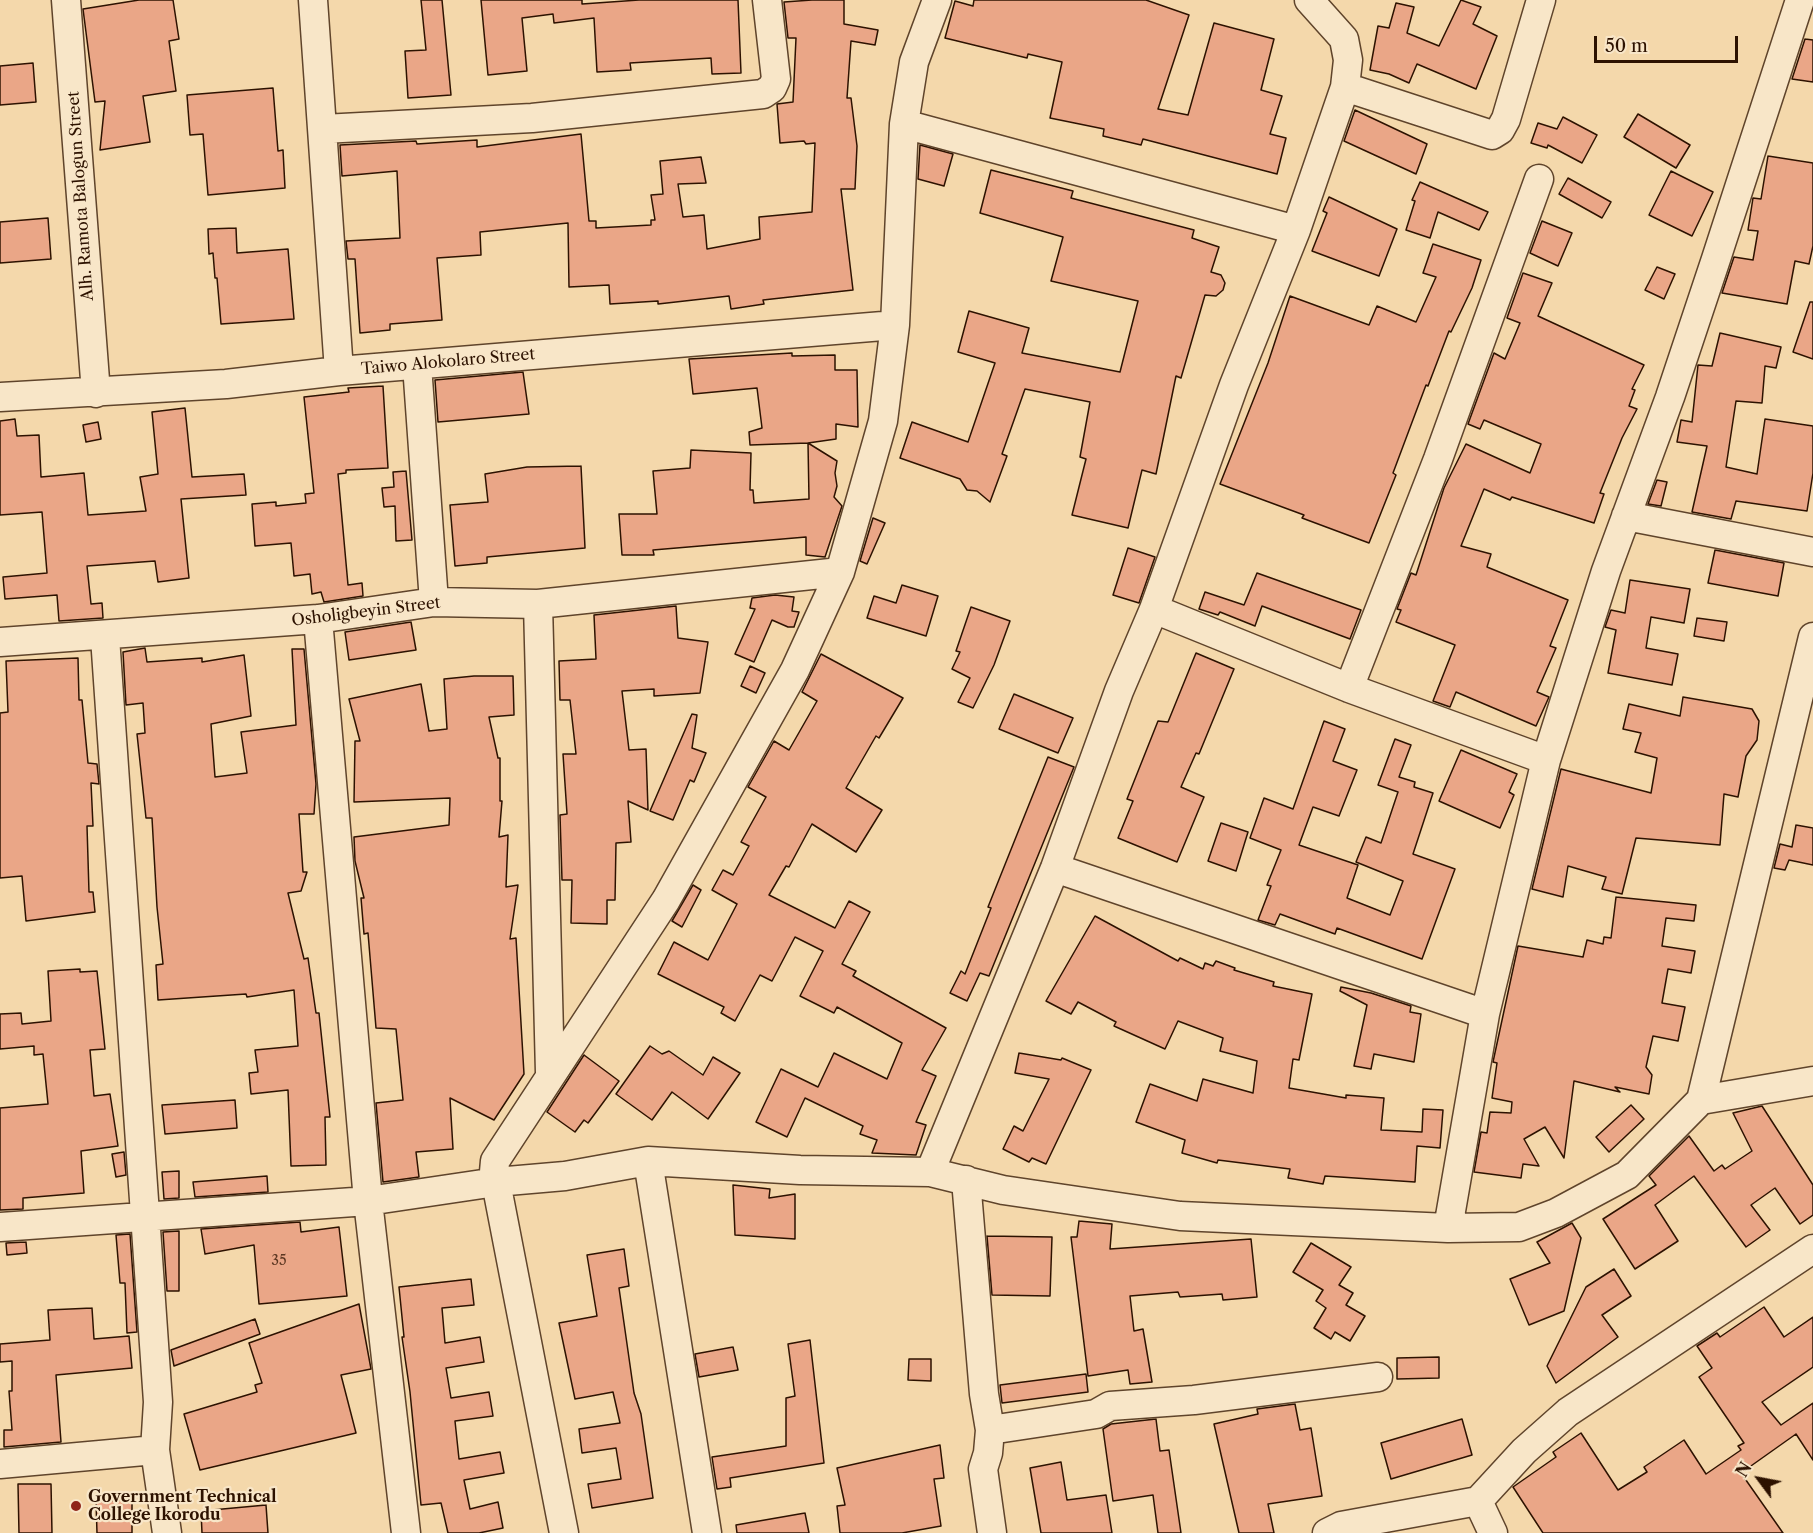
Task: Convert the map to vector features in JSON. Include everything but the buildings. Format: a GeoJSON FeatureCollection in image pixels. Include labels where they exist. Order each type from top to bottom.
{"type":"FeatureCollection","features":[{"type":"Feature","properties":{"kind":"street","name":"Alh. Ramota Balogun Street"},"geometry":{"type":"LineString","coordinates":[[66,0],[96,393]]}},
{"type":"Feature","properties":{"kind":"street"},"geometry":{"type":"LineString","coordinates":[[313,0],[339,371]]}},
{"type":"Feature","properties":{"kind":"street"},"geometry":{"type":"LineString","coordinates":[[323,129],[532,118],[763,94],[772,88],[776,79],[767,0]]}},
{"type":"Feature","properties":{"kind":"street"},"geometry":{"type":"LineString","coordinates":[[564,1533],[494,1172],[495,1161],[550,1073],[666,900],[795,670],[840,572],[883,422],[895,325],[904,124],[914,62],[937,0]]}},
{"type":"Feature","properties":{"kind":"street"},"geometry":{"type":"LineString","coordinates":[[930,1172],[1055,868],[1119,690],[1154,609],[1234,385],[1296,230],[1345,87],[1348,60],[1344,39],[1309,0]]}},
{"type":"Feature","properties":{"kind":"street"},"geometry":{"type":"LineString","coordinates":[[1345,87],[1492,135],[1500,130],[1506,120],[1542,0]]}},
{"type":"Feature","properties":{"kind":"street"},"geometry":{"type":"LineString","coordinates":[[1448,1228],[1485,1014],[1546,760],[1626,516],[1688,344],[1800,0]]}},
{"type":"Feature","properties":{"kind":"street"},"geometry":{"type":"LineString","coordinates":[[904,124],[1296,230]]}},
{"type":"Feature","properties":{"kind":"street"},"geometry":{"type":"LineString","coordinates":[[1348,688],[1438,459],[1539,179]]}},
{"type":"Feature","properties":{"kind":"street","name":"Taiwo Alokolaro Street"},"geometry":{"type":"LineString","coordinates":[[0,397],[226,384],[339,371],[895,325]]}},
{"type":"Feature","properties":{"kind":"street"},"geometry":{"type":"LineString","coordinates":[[417,365],[434,603]]}},
{"type":"Feature","properties":{"kind":"street"},"geometry":{"type":"LineString","coordinates":[[1626,516],[1813,552]]}},
{"type":"Feature","properties":{"kind":"street","name":"Osholigbeyin Street"},"geometry":{"type":"LineString","coordinates":[[0,642],[105,637],[318,619],[434,603],[538,604],[840,572]]}},
{"type":"Feature","properties":{"kind":"street"},"geometry":{"type":"LineString","coordinates":[[538,604],[550,1073]]}},
{"type":"Feature","properties":{"kind":"street"},"geometry":{"type":"LineString","coordinates":[[1154,609],[1348,688],[1546,760]]}},
{"type":"Feature","properties":{"kind":"street"},"geometry":{"type":"LineString","coordinates":[[318,619],[368,1201],[406,1533]]}},
{"type":"Feature","properties":{"kind":"street"},"geometry":{"type":"LineString","coordinates":[[105,637],[158,1402],[155,1450],[167,1533]]}},
{"type":"Feature","properties":{"kind":"street"},"geometry":{"type":"LineString","coordinates":[[0,1227],[368,1201],[496,1182],[565,1176],[648,1161],[800,1170],[930,1172],[1003,1190],[1180,1216],[1448,1228],[1519,1227],[1556,1213],[1627,1174],[1701,1100],[1813,637]]}},
{"type":"Feature","properties":{"kind":"street"},"geometry":{"type":"LineString","coordinates":[[1055,868],[1485,1014]]}},
{"type":"Feature","properties":{"kind":"street"},"geometry":{"type":"LineString","coordinates":[[1701,1100],[1813,1081]]}},
{"type":"Feature","properties":{"kind":"street"},"geometry":{"type":"LineString","coordinates":[[648,1161],[707,1533]]}},
{"type":"Feature","properties":{"kind":"street"},"geometry":{"type":"LineString","coordinates":[[966,1180],[984,1394],[990,1430],[988,1453],[983,1469],[992,1533]]}},
{"type":"Feature","properties":{"kind":"street"},"geometry":{"type":"LineString","coordinates":[[1338,1531],[1478,1501],[1524,1451],[1568,1412],[1813,1249]]}},
{"type":"Feature","properties":{"kind":"street"},"geometry":{"type":"LineString","coordinates":[[990,1430],[1096,1413],[1110,1406],[1194,1400],[1378,1377]]}},
{"type":"Feature","properties":{"kind":"street"},"geometry":{"type":"LineString","coordinates":[[0,1464],[155,1450]]}},
{"type":"Feature","properties":{"kind":"street"},"geometry":{"type":"LineString","coordinates":[[1478,1501],[1494,1533]]}},
{"type":"Feature","properties":{"kind":"place","name":"Government Technical College Ikorodu"},"geometry":{"type":"Point","coordinates":[76,1506]}}]}
